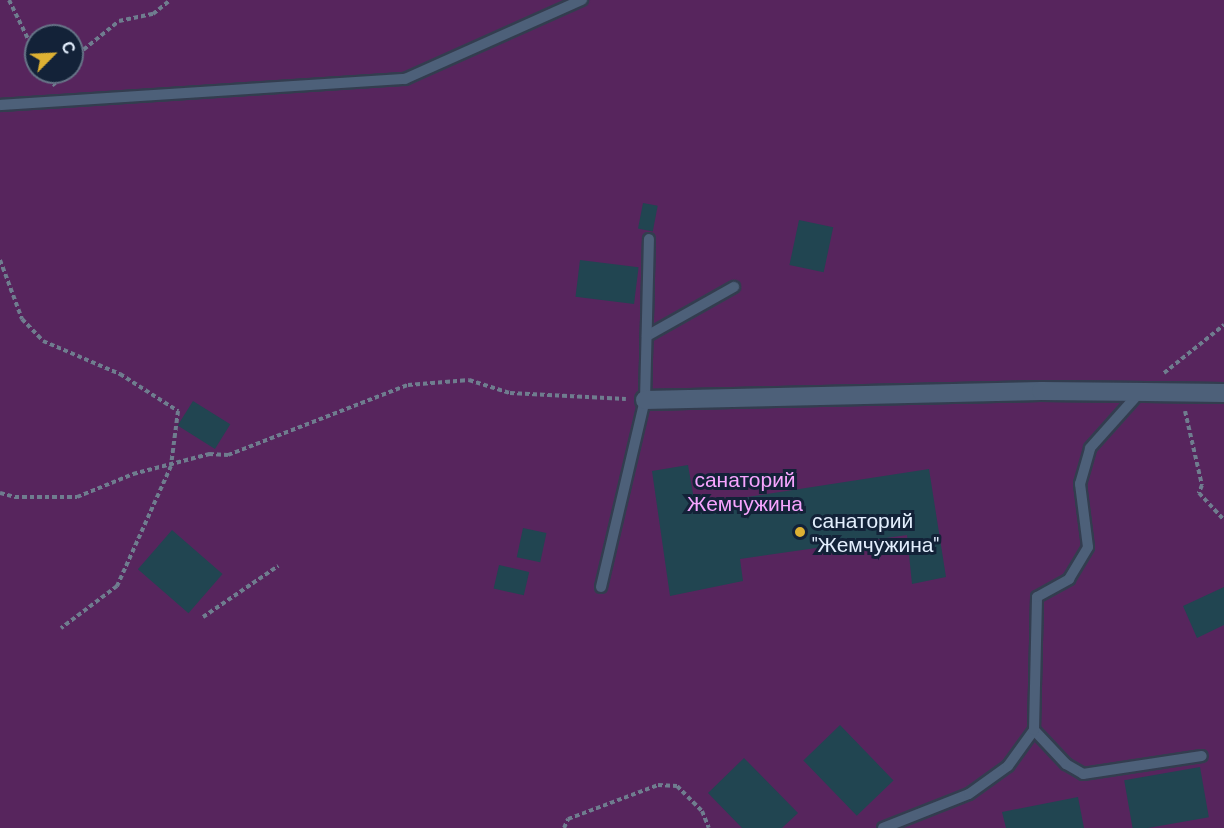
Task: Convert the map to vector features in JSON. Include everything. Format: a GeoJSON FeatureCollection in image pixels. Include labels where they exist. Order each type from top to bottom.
{"type":"FeatureCollection","features":[{"type":"Feature","properties":{"kind":"street"},"geometry":{"type":"LineString","coordinates":[[645,400],[1140,392],[1224,393]]}},
{"type":"Feature","properties":{"kind":"lane"},"geometry":{"type":"LineString","coordinates":[[0,105],[405,79],[582,0]]}},
{"type":"Feature","properties":{"kind":"lane"},"geometry":{"type":"LineString","coordinates":[[601,587],[645,400],[649,239]]}},
{"type":"Feature","properties":{"kind":"lane"},"geometry":{"type":"LineString","coordinates":[[647,336],[734,287]]}},
{"type":"Feature","properties":{"kind":"lane"},"geometry":{"type":"LineString","coordinates":[[883,828],[969,794],[1008,766],[1034,730],[1037,597],[1070,579],[1088,547],[1080,484],[1089,448],[1140,392]]}},
{"type":"Feature","properties":{"kind":"lane"},"geometry":{"type":"LineString","coordinates":[[1034,730],[1066,764],[1083,774],[1202,756]]}},
{"type":"Feature","properties":{"kind":"path"},"geometry":{"type":"LineString","coordinates":[[9,0],[24,31]]}},
{"type":"Feature","properties":{"kind":"path"},"geometry":{"type":"LineString","coordinates":[[84,49],[119,21],[153,14],[170,0]]}},
{"type":"Feature","properties":{"kind":"path"},"geometry":{"type":"LineString","coordinates":[[0,260],[22,319],[43,341],[120,374],[178,411],[171,466],[117,586],[62,628]]}},
{"type":"Feature","properties":{"kind":"path"},"geometry":{"type":"LineString","coordinates":[[1140,392],[1224,325]]}},
{"type":"Feature","properties":{"kind":"path"},"geometry":{"type":"LineString","coordinates":[[0,493],[15,497],[77,497],[133,474],[171,466],[209,454],[228,455],[408,385],[469,380],[510,393],[645,400]]}},
{"type":"Feature","properties":{"kind":"path"},"geometry":{"type":"LineString","coordinates":[[1181,393],[1202,485],[1199,493],[1224,520]]}},
{"type":"Feature","properties":{"kind":"path"},"geometry":{"type":"LineString","coordinates":[[203,617],[278,566]]}},
{"type":"Feature","properties":{"kind":"path"},"geometry":{"type":"LineString","coordinates":[[564,828],[568,819],[658,785],[677,786],[702,811],[709,828]]}},
{"type":"Feature","properties":{"kind":"green space","name":"санаторий Жемчужина"},"geometry":{"type":"Polygon","coordinates":[[[0,0],[1224,0],[1224,828],[0,828],[0,0]]]}},
{"type":"Feature","properties":{"kind":"building"},"geometry":{"type":"Polygon","coordinates":[[[643,203],[658,206],[653,231],[638,229],[643,203]]]}},
{"type":"Feature","properties":{"kind":"building"},"geometry":{"type":"Polygon","coordinates":[[[799,220],[833,227],[824,272],[789,265],[799,220]]]}},
{"type":"Feature","properties":{"kind":"building"},"geometry":{"type":"Polygon","coordinates":[[[580,260],[639,267],[634,304],[575,297],[580,260]]]}},
{"type":"Feature","properties":{"kind":"building"},"geometry":{"type":"Polygon","coordinates":[[[193,401],[230,424],[215,449],[178,426],[193,401]]]}},
{"type":"Feature","properties":{"kind":"building","name":"санаторий \"Жемчужина\""},"geometry":{"type":"Polygon","coordinates":[[[688,465],[695,505],[929,469],[946,577],[912,584],[907,535],[740,559],[743,581],[670,596],[652,471],[688,465]]]}},
{"type":"Feature","properties":{"kind":"building"},"geometry":{"type":"Polygon","coordinates":[[[523,528],[546,533],[540,562],[517,557],[523,528]]]}},
{"type":"Feature","properties":{"kind":"building"},"geometry":{"type":"Polygon","coordinates":[[[172,530],[223,574],[188,613],[138,569],[172,530]]]}},
{"type":"Feature","properties":{"kind":"building"},"geometry":{"type":"Polygon","coordinates":[[[499,565],[529,572],[524,595],[494,588],[499,565]]]}},
{"type":"Feature","properties":{"kind":"building"},"geometry":{"type":"Polygon","coordinates":[[[1224,587],[1224,625],[1197,638],[1183,606],[1224,587]]]}},
{"type":"Feature","properties":{"kind":"building"},"geometry":{"type":"Polygon","coordinates":[[[840,725],[893,780],[857,816],[803,760],[840,725]]]}},
{"type":"Feature","properties":{"kind":"building"},"geometry":{"type":"Polygon","coordinates":[[[744,758],[798,813],[782,828],[742,828],[708,793],[744,758]]]}},
{"type":"Feature","properties":{"kind":"building"},"geometry":{"type":"Polygon","coordinates":[[[1200,767],[1209,817],[1148,828],[1133,828],[1124,780],[1200,767]]]}},
{"type":"Feature","properties":{"kind":"building"},"geometry":{"type":"Polygon","coordinates":[[[1078,797],[1084,828],[1006,828],[1002,812],[1078,797]]]}},
{"type":"Feature","properties":{"kind":"place","name":"санаторий \"Жемчужина\""},"geometry":{"type":"Point","coordinates":[800,532]}}]}
